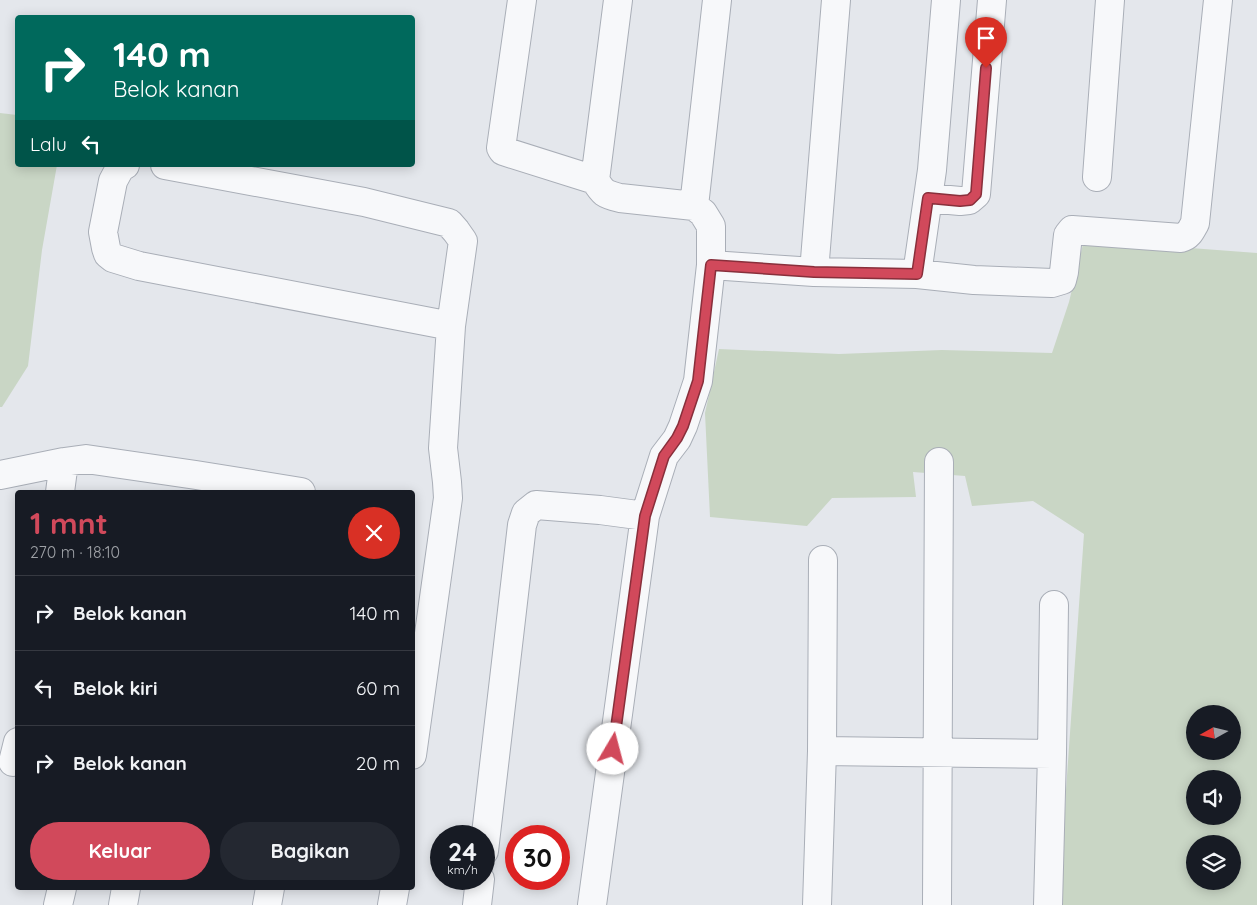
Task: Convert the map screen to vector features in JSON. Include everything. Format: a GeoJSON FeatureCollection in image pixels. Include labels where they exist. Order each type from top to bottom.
{"type":"FeatureCollection","features":[{"type":"Feature","properties":{"kind":"street"},"geometry":{"type":"LineString","coordinates":[[522,0],[501,148],[503,151],[595,180],[603,192],[609,196],[694,206],[703,213],[711,226],[711,265],[698,381],[683,426],[664,456],[645,516],[592,905]]}},
{"type":"Feature","properties":{"kind":"street"},"geometry":{"type":"LineString","coordinates":[[595,180],[618,0]]}},
{"type":"Feature","properties":{"kind":"street"},"geometry":{"type":"LineString","coordinates":[[694,206],[718,0]]}},
{"type":"Feature","properties":{"kind":"street"},"geometry":{"type":"LineString","coordinates":[[814,272],[836,0]]}},
{"type":"Feature","properties":{"kind":"street"},"geometry":{"type":"LineString","coordinates":[[917,274],[932,170],[946,0]]}},
{"type":"Feature","properties":{"kind":"street"},"geometry":{"type":"LineString","coordinates":[[928,198],[960,201],[970,200],[976,194],[992,0]]}},
{"type":"Feature","properties":{"kind":"street"},"geometry":{"type":"LineString","coordinates":[[1097,177],[1110,0]]}},
{"type":"Feature","properties":{"kind":"street"},"geometry":{"type":"LineString","coordinates":[[711,265],[814,272],[917,274],[974,280],[1052,283],[1062,280],[1068,236],[1072,230],[1186,237],[1195,222],[1218,0]]}},
{"type":"Feature","properties":{"kind":"street"},"geometry":{"type":"LineString","coordinates":[[122,167],[113,181],[103,232],[108,254],[112,258],[139,266],[451,326]]}},
{"type":"Feature","properties":{"kind":"street"},"geometry":{"type":"LineString","coordinates":[[176,167],[364,202],[449,223],[463,241],[451,326],[443,448],[448,498],[415,734]]}},
{"type":"Feature","properties":{"kind":"street"},"geometry":{"type":"LineString","coordinates":[[0,475],[86,459],[195,484],[274,490]]}},
{"type":"Feature","properties":{"kind":"street"},"geometry":{"type":"LineString","coordinates":[[60,490],[64,462]]}},
{"type":"Feature","properties":{"kind":"street"},"geometry":{"type":"LineString","coordinates":[[937,905],[939,462]]}},
{"type":"Feature","properties":{"kind":"street"},"geometry":{"type":"LineString","coordinates":[[487,825],[522,525],[526,513],[536,505],[645,516]]}},
{"type":"Feature","properties":{"kind":"street"},"geometry":{"type":"LineString","coordinates":[[817,905],[822,751],[823,560]]}},
{"type":"Feature","properties":{"kind":"street"},"geometry":{"type":"LineString","coordinates":[[1048,905],[1054,604]]}},
{"type":"Feature","properties":{"kind":"street"},"geometry":{"type":"LineString","coordinates":[[822,751],[1052,754]]}},
{"type":"Feature","properties":{"kind":"street"},"geometry":{"type":"LineString","coordinates":[[58,905],[62,890]]}},
{"type":"Feature","properties":{"kind":"street"},"geometry":{"type":"LineString","coordinates":[[123,905],[126,890]]}},
{"type":"Feature","properties":{"kind":"street"},"geometry":{"type":"LineString","coordinates":[[267,905],[270,890]]}},
{"type":"Feature","properties":{"kind":"street"},"geometry":{"type":"LineString","coordinates":[[392,905],[395,890]]}},
{"type":"Feature","properties":{"kind":"street"},"geometry":{"type":"LineString","coordinates":[[477,905],[479,890]]}},
{"type":"Feature","properties":{"kind":"green space"},"geometry":{"type":"Polygon","coordinates":[[[0,113],[15,115],[15,167],[57,167],[42,250],[28,366],[2,407],[0,407],[0,113]]]}},
{"type":"Feature","properties":{"kind":"green space"},"geometry":{"type":"Polygon","coordinates":[[[1084,240],[1257,253],[1257,905],[1061,905],[1066,790],[1084,534],[1033,501],[972,506],[965,476],[913,472],[916,497],[832,498],[807,526],[710,517],[705,413],[719,349],[839,354],[942,350],[1052,353],[1069,302],[1084,240]]]}},
{"type":"Feature","properties":{"kind":"route"},"geometry":{"type":"LineString","coordinates":[[613,749],[645,516],[664,456],[683,426],[698,381],[711,265],[814,272],[917,274],[928,198],[960,201],[970,200],[976,194],[986,68]]}}]}
